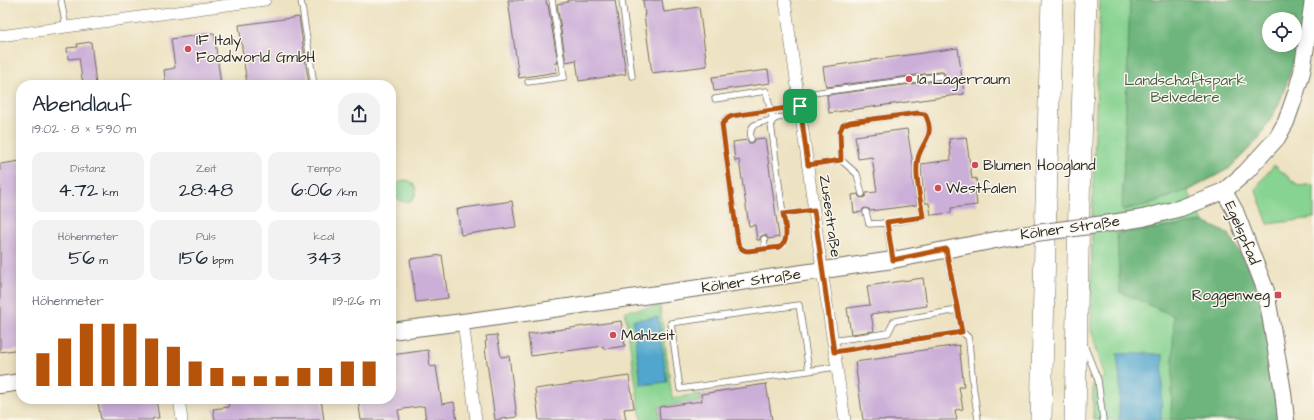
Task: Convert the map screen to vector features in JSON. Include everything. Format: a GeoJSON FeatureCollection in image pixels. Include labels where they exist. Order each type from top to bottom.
{"type":"FeatureCollection","features":[{"type":"Feature","properties":{"kind":"highway"},"geometry":{"type":"LineString","coordinates":[[1041,420],[1052,0]]}},
{"type":"Feature","properties":{"kind":"highway"},"geometry":{"type":"LineString","coordinates":[[1075,420],[1079,203],[1086,0]]}},
{"type":"Feature","properties":{"kind":"street"},"geometry":{"type":"LineString","coordinates":[[0,36],[265,0]]}},
{"type":"Feature","properties":{"kind":"street","name":"Zusestraße"},"geometry":{"type":"LineString","coordinates":[[785,0],[832,341],[845,420]]}},
{"type":"Feature","properties":{"kind":"street","name":"Egelspfad"},"geometry":{"type":"LineString","coordinates":[[1286,420],[1266,291],[1235,211],[1224,191],[1246,172],[1276,138],[1286,122],[1302,72],[1313,0]]}},
{"type":"Feature","properties":{"kind":"street","name":"Kölner Straße"},"geometry":{"type":"LineString","coordinates":[[396,330],[893,260],[1021,235],[1143,218],[1181,208],[1224,191]]}},
{"type":"Feature","properties":{"kind":"street"},"geometry":{"type":"LineString","coordinates":[[463,322],[476,420]]}},
{"type":"Feature","properties":{"kind":"street"},"geometry":{"type":"LineString","coordinates":[[0,384],[16,382]]}},
{"type":"Feature","properties":{"kind":"street"},"geometry":{"type":"LineString","coordinates":[[180,404],[182,420]]}},
{"type":"Feature","properties":{"kind":"lane"},"geometry":{"type":"LineString","coordinates":[[61,0],[66,28]]}},
{"type":"Feature","properties":{"kind":"lane"},"geometry":{"type":"LineString","coordinates":[[301,0],[313,80]]}},
{"type":"Feature","properties":{"kind":"lane"},"geometry":{"type":"LineString","coordinates":[[528,82],[564,77],[552,0]]}},
{"type":"Feature","properties":{"kind":"lane"},"geometry":{"type":"LineString","coordinates":[[622,0],[632,76]]}},
{"type":"Feature","properties":{"kind":"lane"},"geometry":{"type":"LineString","coordinates":[[798,95],[941,76]]}},
{"type":"Feature","properties":{"kind":"lane"},"geometry":{"type":"LineString","coordinates":[[715,99],[766,92],[772,110],[772,124],[786,238],[784,244],[780,247],[744,251],[738,243],[722,124],[725,120],[732,116],[772,110],[801,110]]}},
{"type":"Feature","properties":{"kind":"lane"},"geometry":{"type":"LineString","coordinates":[[751,139],[751,128],[758,123],[773,120],[801,110]]}},
{"type":"Feature","properties":{"kind":"lane"},"geometry":{"type":"LineString","coordinates":[[862,194],[857,174],[841,160],[840,131],[843,125],[850,122],[918,113],[925,114],[928,120],[929,134],[918,157],[917,169],[923,217],[870,224],[866,212]]}},
{"type":"Feature","properties":{"kind":"lane"},"geometry":{"type":"LineString","coordinates":[[808,165],[841,160]]}},
{"type":"Feature","properties":{"kind":"lane"},"geometry":{"type":"LineString","coordinates":[[783,214],[814,210]]}},
{"type":"Feature","properties":{"kind":"lane"},"geometry":{"type":"LineString","coordinates":[[887,222],[893,260]]}},
{"type":"Feature","properties":{"kind":"lane"},"geometry":{"type":"LineString","coordinates":[[764,239],[765,249]]}},
{"type":"Feature","properties":{"kind":"lane"},"geometry":{"type":"LineString","coordinates":[[946,249],[962,332],[968,337],[970,342],[973,385],[978,420]]}},
{"type":"Feature","properties":{"kind":"lane"},"geometry":{"type":"LineString","coordinates":[[809,371],[799,305],[671,323],[680,389],[809,371],[836,367]]}},
{"type":"Feature","properties":{"kind":"lane"},"geometry":{"type":"LineString","coordinates":[[832,341],[888,333],[894,321],[958,310]]}},
{"type":"Feature","properties":{"kind":"lane"},"geometry":{"type":"LineString","coordinates":[[1077,328],[1098,380],[1103,420]]}},
{"type":"Feature","properties":{"kind":"lane"},"geometry":{"type":"LineString","coordinates":[[834,352],[962,332]]}},
{"type":"Feature","properties":{"kind":"green space","name":"Landschaftspark Belvedere"},"geometry":{"type":"Polygon","coordinates":[[[1100,0],[1307,0],[1302,32],[1302,12],[1262,12],[1262,52],[1298,52],[1279,104],[1259,138],[1230,168],[1188,191],[1203,222],[1229,234],[1279,420],[1093,420],[1093,381],[1105,378],[1091,330],[1092,216],[1100,0]]]}},
{"type":"Feature","properties":{"kind":"green space"},"geometry":{"type":"Polygon","coordinates":[[[1130,0],[1307,0],[1302,32],[1302,12],[1262,12],[1262,52],[1298,52],[1279,104],[1259,138],[1230,168],[1188,190],[1146,205],[1122,210],[1130,0]]]}},
{"type":"Feature","properties":{"kind":"green space"},"geometry":{"type":"Polygon","coordinates":[[[1274,165],[1299,186],[1314,184],[1314,218],[1268,224],[1256,191],[1261,181],[1274,165]]]}},
{"type":"Feature","properties":{"kind":"green space"},"geometry":{"type":"Polygon","coordinates":[[[405,180],[413,183],[416,191],[413,199],[405,202],[397,199],[397,183],[405,180]]]}},
{"type":"Feature","properties":{"kind":"green space"},"geometry":{"type":"Polygon","coordinates":[[[1203,222],[1229,234],[1254,277],[1270,340],[1279,420],[1171,420],[1174,316],[1120,292],[1117,234],[1203,222]]]}},
{"type":"Feature","properties":{"kind":"green space"},"geometry":{"type":"Polygon","coordinates":[[[660,306],[672,398],[701,394],[702,401],[659,407],[660,420],[641,420],[625,311],[660,306]]]}},
{"type":"Feature","properties":{"kind":"water"},"geometry":{"type":"Polygon","coordinates":[[[658,317],[667,382],[641,385],[633,320],[658,317]]]}},
{"type":"Feature","properties":{"kind":"water"},"geometry":{"type":"Polygon","coordinates":[[[1145,353],[1163,355],[1161,420],[1119,420],[1120,382],[1117,354],[1145,353]]]}},
{"type":"Feature","properties":{"kind":"building"},"geometry":{"type":"Polygon","coordinates":[[[508,0],[546,0],[558,63],[555,63],[557,72],[519,78],[508,0]]]}},
{"type":"Feature","properties":{"kind":"building"},"geometry":{"type":"Polygon","coordinates":[[[568,0],[615,0],[626,74],[579,81],[576,60],[566,62],[557,4],[568,2],[568,0]]]}},
{"type":"Feature","properties":{"kind":"building"},"geometry":{"type":"Polygon","coordinates":[[[643,0],[662,0],[664,12],[699,7],[707,66],[652,73],[643,0]]]}},
{"type":"Feature","properties":{"kind":"building"},"geometry":{"type":"Polygon","coordinates":[[[299,17],[308,80],[246,80],[239,25],[299,17]]]}},
{"type":"Feature","properties":{"kind":"building"},"geometry":{"type":"Polygon","coordinates":[[[214,33],[220,80],[165,80],[164,70],[175,68],[171,39],[214,33]]]}},
{"type":"Feature","properties":{"kind":"building"},"geometry":{"type":"Polygon","coordinates":[[[91,42],[95,80],[82,80],[79,58],[68,59],[67,48],[78,47],[77,44],[91,42]]]}},
{"type":"Feature","properties":{"kind":"building"},"geometry":{"type":"Polygon","coordinates":[[[958,48],[964,94],[829,113],[827,95],[942,80],[945,78],[945,75],[943,72],[940,72],[826,87],[823,67],[958,48]]]}},
{"type":"Feature","properties":{"kind":"building"},"geometry":{"type":"Polygon","coordinates":[[[768,70],[770,83],[714,91],[712,77],[768,70]]]}},
{"type":"Feature","properties":{"kind":"building"},"geometry":{"type":"Polygon","coordinates":[[[907,129],[913,165],[913,180],[917,205],[870,211],[869,209],[865,208],[862,212],[854,213],[852,195],[858,194],[859,197],[863,198],[865,197],[866,193],[877,192],[872,157],[858,159],[855,136],[907,129]]]}},
{"type":"Feature","properties":{"kind":"building"},"geometry":{"type":"Polygon","coordinates":[[[966,137],[972,179],[976,178],[977,188],[975,188],[977,205],[951,208],[951,213],[931,215],[929,203],[925,203],[921,164],[951,160],[949,139],[966,137]]]}},
{"type":"Feature","properties":{"kind":"building"},"geometry":{"type":"Polygon","coordinates":[[[765,138],[779,237],[768,239],[766,235],[763,235],[760,237],[760,240],[757,240],[755,225],[749,226],[739,160],[735,161],[733,142],[747,140],[749,143],[752,143],[755,139],[765,138]]]}},
{"type":"Feature","properties":{"kind":"building"},"geometry":{"type":"Polygon","coordinates":[[[16,162],[16,350],[0,352],[0,164],[16,162]]]}},
{"type":"Feature","properties":{"kind":"building"},"geometry":{"type":"Polygon","coordinates":[[[512,201],[516,227],[461,235],[457,209],[512,201]]]}},
{"type":"Feature","properties":{"kind":"building"},"geometry":{"type":"Polygon","coordinates":[[[442,255],[448,298],[416,302],[410,259],[442,255]]]}},
{"type":"Feature","properties":{"kind":"building"},"geometry":{"type":"Polygon","coordinates":[[[923,278],[927,306],[871,314],[874,331],[851,334],[847,308],[870,305],[867,286],[923,278]]]}},
{"type":"Feature","properties":{"kind":"building"},"geometry":{"type":"Polygon","coordinates":[[[621,321],[625,346],[604,349],[603,346],[531,356],[528,334],[621,321]]]}},
{"type":"Feature","properties":{"kind":"building"},"geometry":{"type":"Polygon","coordinates":[[[497,335],[501,357],[509,356],[517,417],[495,420],[485,342],[487,341],[486,336],[497,335]]]}},
{"type":"Feature","properties":{"kind":"building"},"geometry":{"type":"Polygon","coordinates":[[[959,345],[964,387],[959,387],[963,409],[955,410],[957,420],[863,420],[855,362],[897,356],[896,354],[959,345]]]}},
{"type":"Feature","properties":{"kind":"building"},"geometry":{"type":"Polygon","coordinates":[[[428,350],[430,367],[436,366],[442,404],[454,402],[457,420],[426,420],[424,406],[398,410],[400,420],[361,420],[359,404],[396,404],[396,354],[428,350]]]}},
{"type":"Feature","properties":{"kind":"building"},"geometry":{"type":"Polygon","coordinates":[[[629,376],[634,408],[624,409],[626,420],[539,420],[535,389],[629,376]]]}},
{"type":"Feature","properties":{"kind":"building"},"geometry":{"type":"Polygon","coordinates":[[[766,384],[772,420],[660,420],[659,407],[702,401],[701,394],[766,384]]]}},
{"type":"Feature","properties":{"kind":"building"},"geometry":{"type":"Polygon","coordinates":[[[98,404],[157,404],[159,418],[153,418],[153,420],[101,420],[98,404]]]}},
{"type":"Feature","properties":{"kind":"building"},"geometry":{"type":"Polygon","coordinates":[[[229,404],[322,404],[324,420],[215,420],[213,409],[229,407],[229,404]]]}},
{"type":"Feature","properties":{"kind":"place","name":"IF Italy Foodworld GmbH"},"geometry":{"type":"Point","coordinates":[188,49]}},
{"type":"Feature","properties":{"kind":"place","name":"1a Lagerraum"},"geometry":{"type":"Point","coordinates":[909,79]}},
{"type":"Feature","properties":{"kind":"place","name":"Blumen Hoogland"},"geometry":{"type":"Point","coordinates":[975,165]}},
{"type":"Feature","properties":{"kind":"place","name":"Westfalen"},"geometry":{"type":"Point","coordinates":[938,188]}},
{"type":"Feature","properties":{"kind":"place","name":"Roggenweg"},"geometry":{"type":"Point","coordinates":[1278,295]}},
{"type":"Feature","properties":{"kind":"place","name":"Mahlzeit"},"geometry":{"type":"Point","coordinates":[613,335]}},
{"type":"Feature","properties":{"kind":"route"},"geometry":{"type":"LineString","coordinates":[[800,106],[808,165],[841,160],[840,131],[843,125],[850,122],[918,113],[925,114],[928,120],[929,134],[918,157],[917,169],[923,217],[887,222],[893,260],[946,249],[962,332],[834,352],[814,210],[783,214],[786,238],[784,244],[780,247],[748,251],[741,249],[738,243],[722,124],[725,120],[732,116],[800,106]]}}]}
